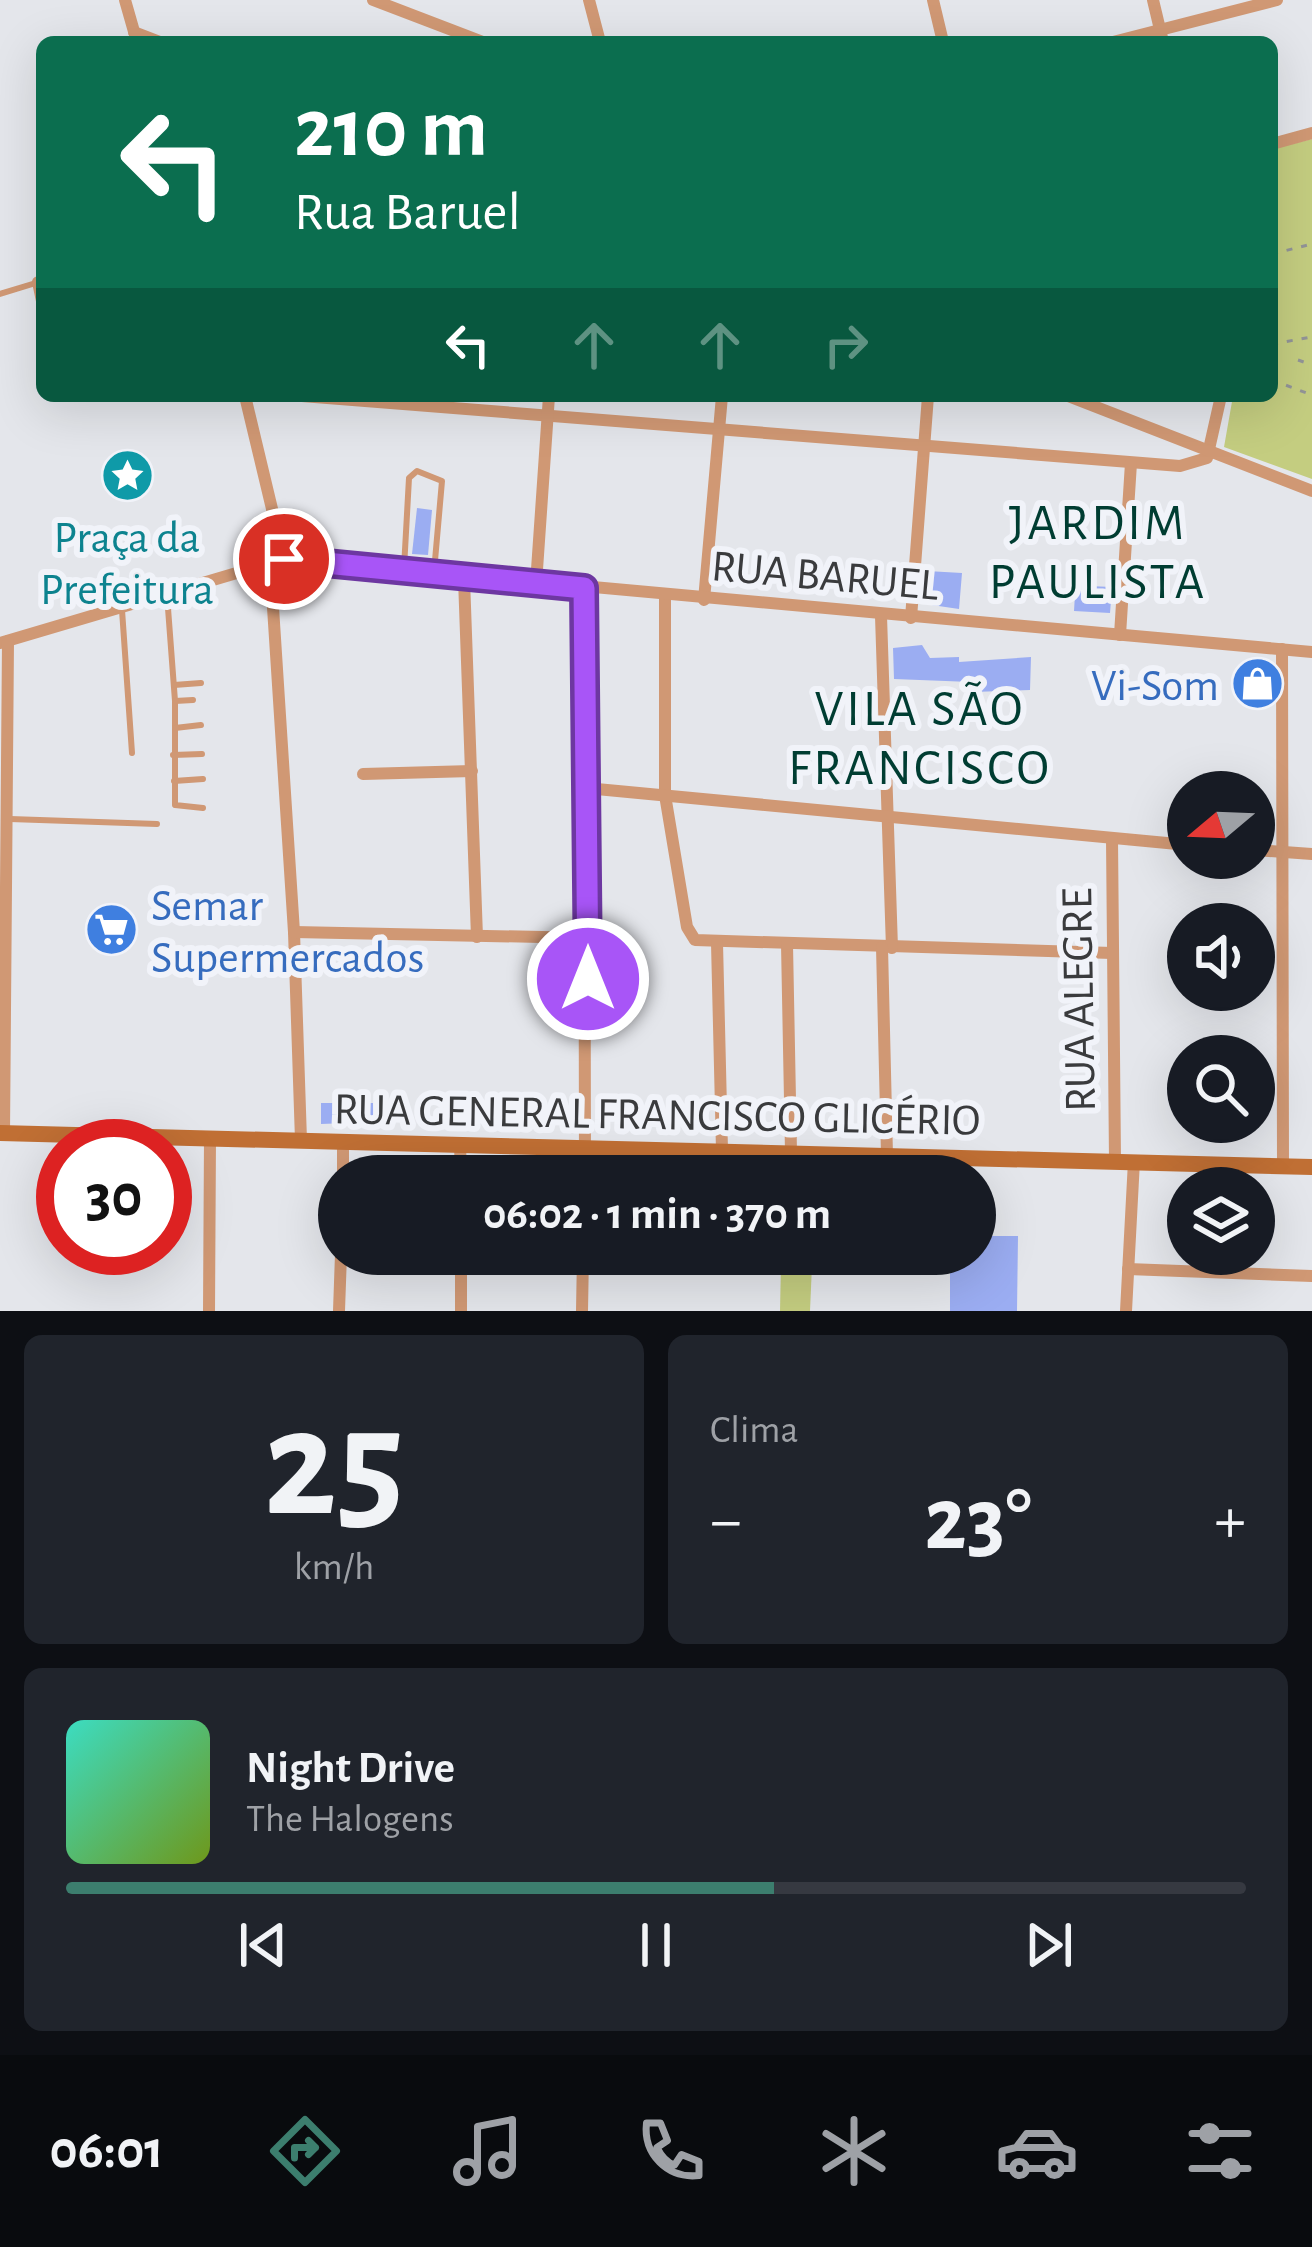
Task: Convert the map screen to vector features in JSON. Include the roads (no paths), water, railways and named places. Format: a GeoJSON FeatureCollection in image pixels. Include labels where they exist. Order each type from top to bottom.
{"type":"FeatureCollection","features":[{"type":"Feature","properties":{"kind":"main road","name":"RUA GENERAL FRANCISCO GLICÉRIO"},"geometry":{"type":"LineString","coordinates":[[2,1133],[887,1155]]}},
{"type":"Feature","properties":{"kind":"main road","name":"RUA GENERAL FRANCISCO GLICÉRIO"},"geometry":{"type":"LineString","coordinates":[[996,1158],[1312,1167]]}},
{"type":"Feature","properties":{"kind":"street"},"geometry":{"type":"LineString","coordinates":[[124,0],[136,36]]}},
{"type":"Feature","properties":{"kind":"street"},"geometry":{"type":"LineString","coordinates":[[374,0],[467,36]]}},
{"type":"Feature","properties":{"kind":"street"},"geometry":{"type":"LineString","coordinates":[[589,0],[598,36]]}},
{"type":"Feature","properties":{"kind":"street"},"geometry":{"type":"LineString","coordinates":[[933,0],[942,36]]}},
{"type":"Feature","properties":{"kind":"street"},"geometry":{"type":"LineString","coordinates":[[1153,0],[1162,36],[1276,0]]}},
{"type":"Feature","properties":{"kind":"street"},"geometry":{"type":"LineString","coordinates":[[1278,142],[1312,133]]}},
{"type":"Feature","properties":{"kind":"street"},"geometry":{"type":"LineString","coordinates":[[246,402],[277,560],[301,1140]]}},
{"type":"Feature","properties":{"kind":"street"},"geometry":{"type":"LineString","coordinates":[[406,402],[720,431],[1192,464],[1209,452],[1220,402]]}},
{"type":"Feature","properties":{"kind":"street"},"geometry":{"type":"LineString","coordinates":[[536,584],[549,402]]}},
{"type":"Feature","properties":{"kind":"street"},"geometry":{"type":"LineString","coordinates":[[704,600],[722,402]]}},
{"type":"Feature","properties":{"kind":"street"},"geometry":{"type":"LineString","coordinates":[[911,618],[928,402]]}},
{"type":"Feature","properties":{"kind":"street"},"geometry":{"type":"LineString","coordinates":[[1083,402],[1312,491]]}},
{"type":"Feature","properties":{"kind":"street"},"geometry":{"type":"LineString","coordinates":[[1120,635],[1131,463]]}},
{"type":"Feature","properties":{"kind":"street"},"geometry":{"type":"LineString","coordinates":[[2,1133],[10,819],[4,642],[277,560]]}},
{"type":"Feature","properties":{"kind":"street","name":"RUA BARUEL"},"geometry":{"type":"LineString","coordinates":[[277,560],[1312,652]]}},
{"type":"Feature","properties":{"kind":"street"},"geometry":{"type":"LineString","coordinates":[[464,579],[477,938]]}},
{"type":"Feature","properties":{"kind":"street"},"geometry":{"type":"LineString","coordinates":[[584,588],[586,1155]]}},
{"type":"Feature","properties":{"kind":"street"},"geometry":{"type":"LineString","coordinates":[[665,597],[665,795],[687,927],[695,940],[1112,952]]}},
{"type":"Feature","properties":{"kind":"street"},"geometry":{"type":"LineString","coordinates":[[881,616],[887,1155]]}},
{"type":"Feature","properties":{"kind":"street"},"geometry":{"type":"LineString","coordinates":[[1282,649],[1283,1165]]}},
{"type":"Feature","properties":{"kind":"street"},"geometry":{"type":"LineString","coordinates":[[363,774],[472,771]]}},
{"type":"Feature","properties":{"kind":"street"},"geometry":{"type":"LineString","coordinates":[[586,788],[1167,843]]}},
{"type":"Feature","properties":{"kind":"street","name":"RUA ALEGRE"},"geometry":{"type":"LineString","coordinates":[[1112,839],[1115,1161]]}},
{"type":"Feature","properties":{"kind":"street"},"geometry":{"type":"LineString","coordinates":[[1275,852],[1312,854]]}},
{"type":"Feature","properties":{"kind":"street"},"geometry":{"type":"LineString","coordinates":[[294,932],[588,938]]}},
{"type":"Feature","properties":{"kind":"street"},"geometry":{"type":"LineString","coordinates":[[717,943],[722,1150]]}},
{"type":"Feature","properties":{"kind":"street"},"geometry":{"type":"LineString","coordinates":[[787,944],[791,1152]]}},
{"type":"Feature","properties":{"kind":"street"},"geometry":{"type":"LineString","coordinates":[[209,1311],[210,1138]]}},
{"type":"Feature","properties":{"kind":"street"},"geometry":{"type":"LineString","coordinates":[[344,1141],[344,1155]]}},
{"type":"Feature","properties":{"kind":"street"},"geometry":{"type":"LineString","coordinates":[[460,1144],[460,1155]]}},
{"type":"Feature","properties":{"kind":"street","name":"RUA ALEGRE"},"geometry":{"type":"LineString","coordinates":[[1126,1311],[1134,1161]]}},
{"type":"Feature","properties":{"kind":"street"},"geometry":{"type":"LineString","coordinates":[[1128,1269],[1312,1276]]}},
{"type":"Feature","properties":{"kind":"street"},"geometry":{"type":"LineString","coordinates":[[339,1311],[340,1275]]}},
{"type":"Feature","properties":{"kind":"street"},"geometry":{"type":"LineString","coordinates":[[461,1275],[461,1311]]}},
{"type":"Feature","properties":{"kind":"street"},"geometry":{"type":"LineString","coordinates":[[582,1311],[583,1275]]}},
{"type":"Feature","properties":{"kind":"lane"},"geometry":{"type":"LineString","coordinates":[[0,294],[36,283]]}},
{"type":"Feature","properties":{"kind":"lane"},"geometry":{"type":"LineString","coordinates":[[404,572],[409,478],[417,471],[442,481],[434,575]]}},
{"type":"Feature","properties":{"kind":"lane"},"geometry":{"type":"LineString","coordinates":[[167,592],[176,807],[203,808]]}},
{"type":"Feature","properties":{"kind":"lane"},"geometry":{"type":"LineString","coordinates":[[121,607],[132,753]]}},
{"type":"Feature","properties":{"kind":"lane"},"geometry":{"type":"LineString","coordinates":[[174,685],[201,683]]}},
{"type":"Feature","properties":{"kind":"lane"},"geometry":{"type":"LineString","coordinates":[[175,701],[193,700]]}},
{"type":"Feature","properties":{"kind":"lane"},"geometry":{"type":"LineString","coordinates":[[175,728],[201,725]]}},
{"type":"Feature","properties":{"kind":"lane"},"geometry":{"type":"LineString","coordinates":[[172,755],[202,754]]}},
{"type":"Feature","properties":{"kind":"lane"},"geometry":{"type":"LineString","coordinates":[[174,781],[203,779]]}},
{"type":"Feature","properties":{"kind":"lane"},"geometry":{"type":"LineString","coordinates":[[10,819],[157,824]]}},
{"type":"Feature","properties":{"kind":"place","name":"Praça da Prefeitura"},"geometry":{"type":"Point","coordinates":[127,475]}},
{"type":"Feature","properties":{"kind":"place","name":"Vi-Som"},"geometry":{"type":"Point","coordinates":[1258,684]}},
{"type":"Feature","properties":{"kind":"place","name":"Semar Supermercados"},"geometry":{"type":"Point","coordinates":[112,930]}},
{"type":"Feature","properties":{"kind":"district","name":"JARDIM PAULISTA"},"geometry":{"type":"Point","coordinates":[1098,550]}},
{"type":"Feature","properties":{"kind":"district","name":"VILA SÃO FRANCISCO"},"geometry":{"type":"Point","coordinates":[920,736]}}]}
